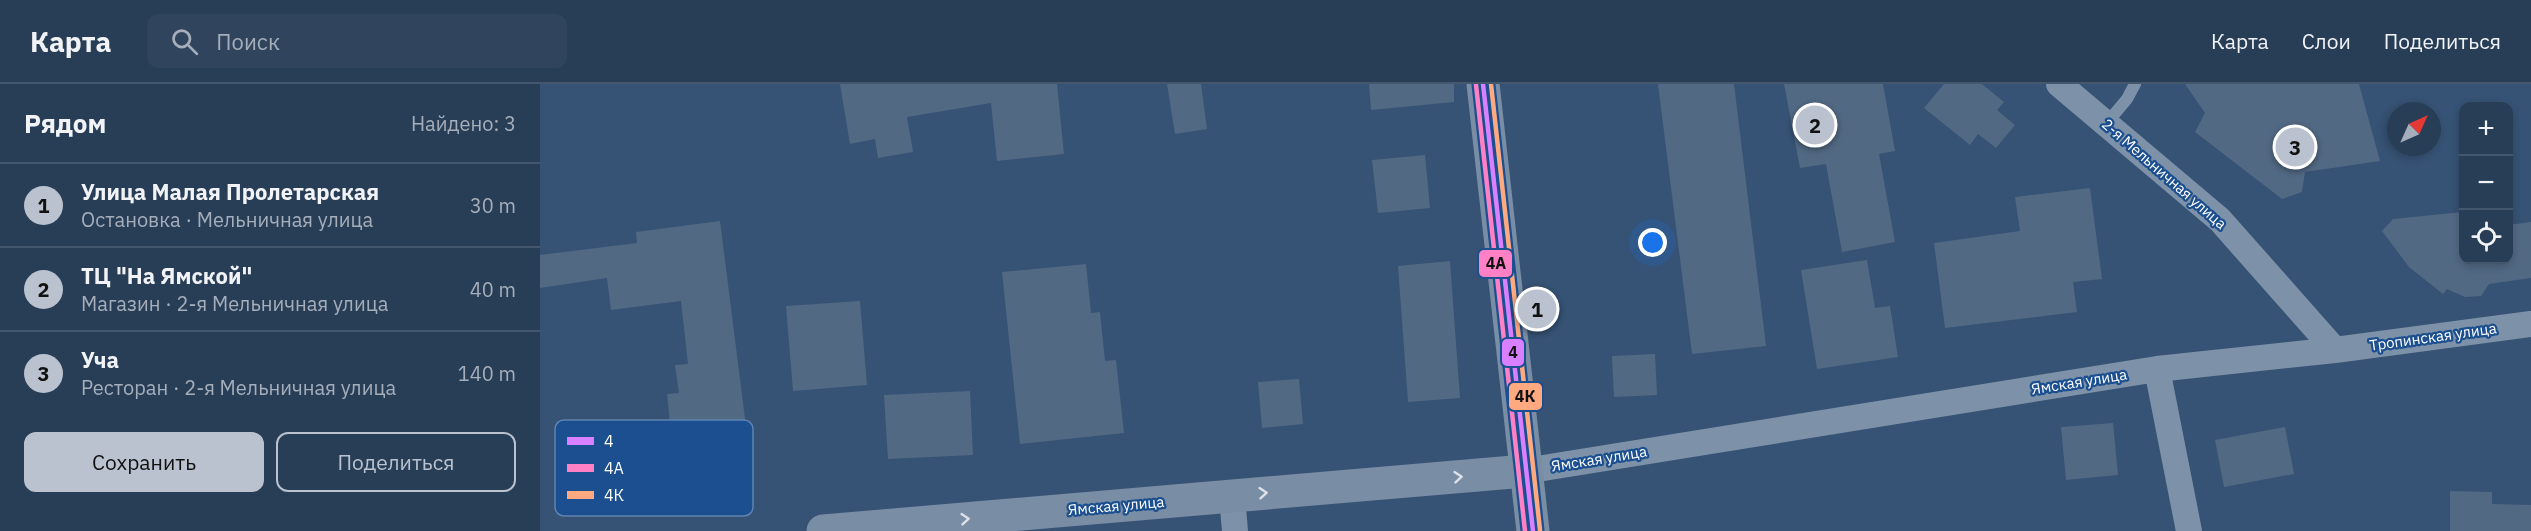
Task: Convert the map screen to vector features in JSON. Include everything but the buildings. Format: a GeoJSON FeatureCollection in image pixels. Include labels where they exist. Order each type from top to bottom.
{"type":"FeatureCollection","features":[{"type":"Feature","properties":{"kind":"street"},"geometry":{"type":"LineString","coordinates":[[1483,84],[1533,531]]}},
{"type":"Feature","properties":{"kind":"street","name":"2-я Мельничная улица"},"geometry":{"type":"LineString","coordinates":[[2059,84],[2220,220],[2336,350]]}},
{"type":"Feature","properties":{"kind":"street","name":"Тропинская улица"},"geometry":{"type":"LineString","coordinates":[[2336,350],[2531,324]]}},
{"type":"Feature","properties":{"kind":"street","name":"Ямская улица"},"geometry":{"type":"LineString","coordinates":[[823,531],[1525,471],[2157,369],[2336,350]]}},
{"type":"Feature","properties":{"kind":"street"},"geometry":{"type":"LineString","coordinates":[[2157,369],[2188,531]]}},
{"type":"Feature","properties":{"kind":"street"},"geometry":{"type":"LineString","coordinates":[[1232,496],[1235,531]]}},
{"type":"Feature","properties":{"kind":"lane"},"geometry":{"type":"LineString","coordinates":[[2106,124],[2127,99],[2135,84]]}},
{"type":"Feature","properties":{"kind":"transit line","name":"4"},"geometry":{"type":"LineString","coordinates":[[1483,84],[1533,531]]}},
{"type":"Feature","properties":{"kind":"transit line","name":"4К"},"geometry":{"type":"LineString","coordinates":[[1491,84],[1540,530]]}},
{"type":"Feature","properties":{"kind":"transit line","name":"4А"},"geometry":{"type":"LineString","coordinates":[[1476,85],[1525,531]]}},
{"type":"Feature","properties":{"kind":"place","name":"ТЦ \"На Ямской\""},"geometry":{"type":"Point","coordinates":[1815,125]}},
{"type":"Feature","properties":{"kind":"place","name":"Уча"},"geometry":{"type":"Point","coordinates":[2295,147]}},
{"type":"Feature","properties":{"kind":"place","name":"Улица Малая Пролетарская"},"geometry":{"type":"Point","coordinates":[1537,309]}}]}
